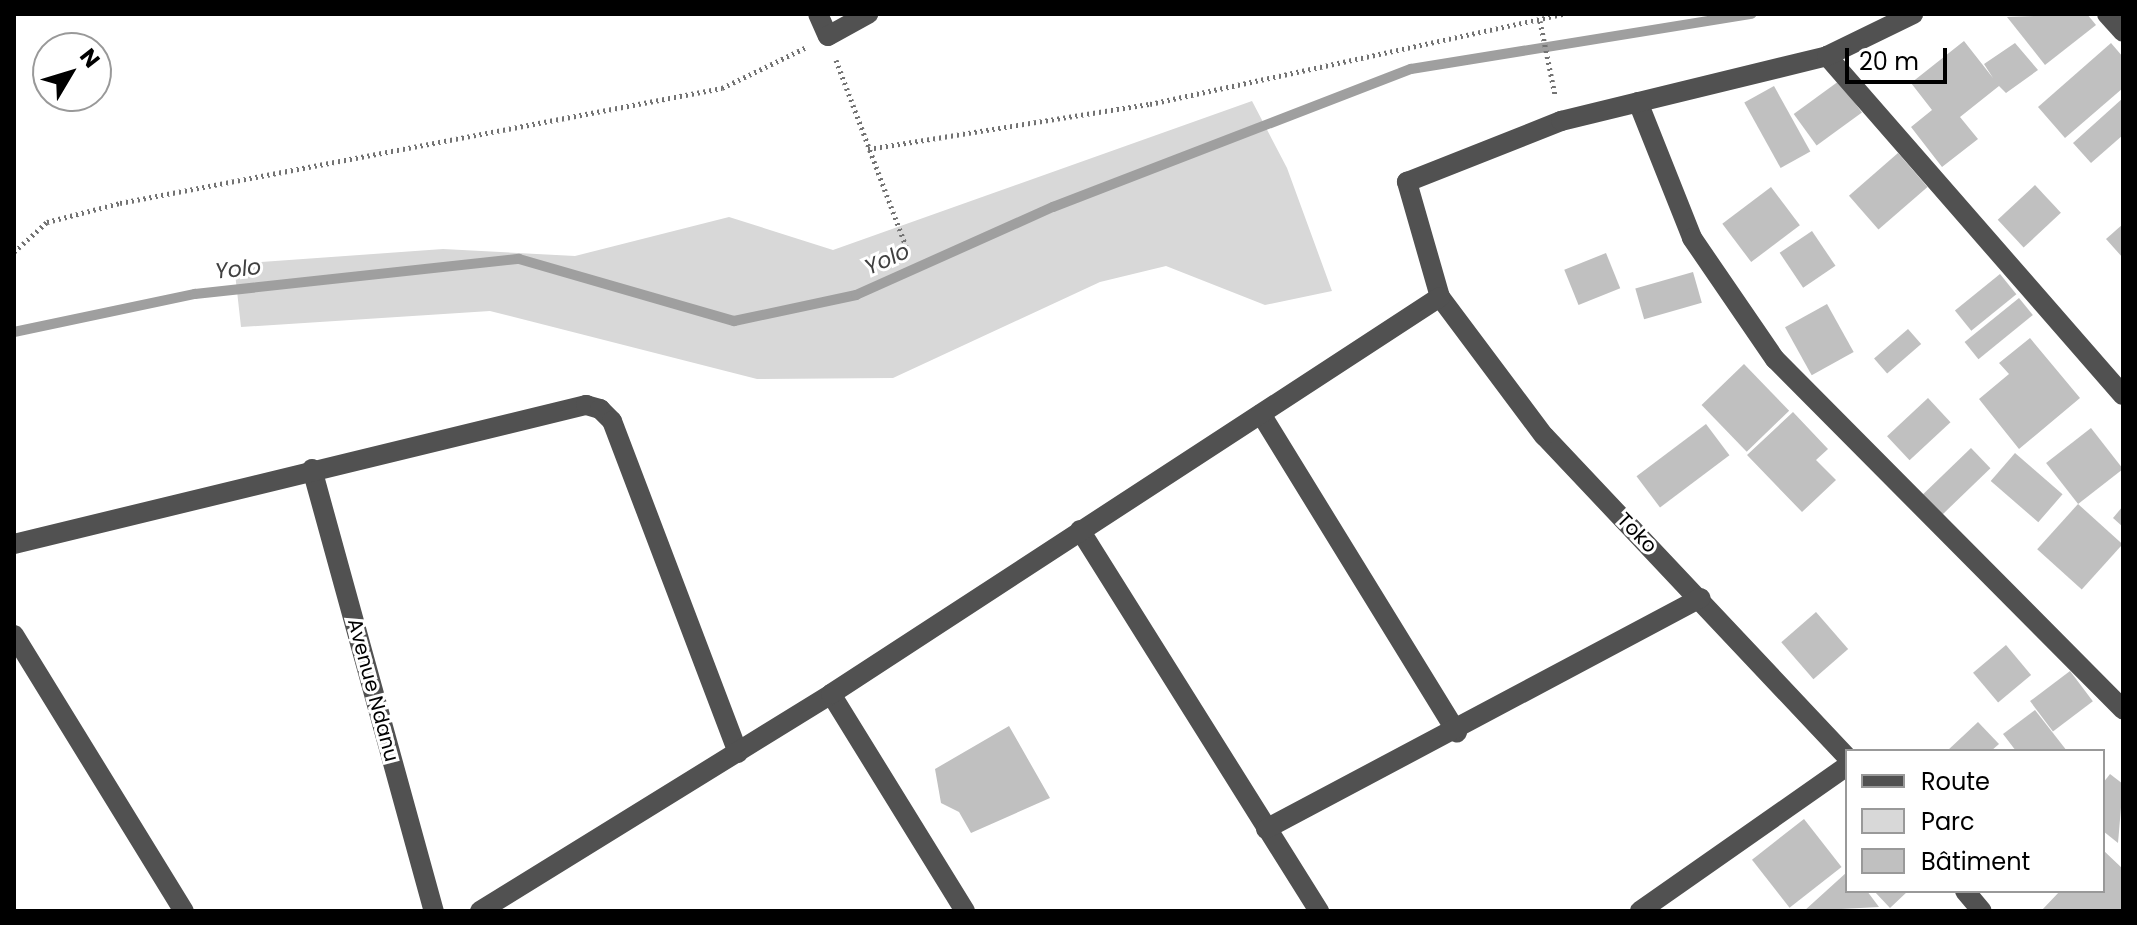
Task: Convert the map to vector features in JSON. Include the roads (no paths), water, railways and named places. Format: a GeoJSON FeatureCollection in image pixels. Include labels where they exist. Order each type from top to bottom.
{"type":"FeatureCollection","features":[{"type":"Feature","properties":{"kind":"street"},"geometry":{"type":"LineString","coordinates":[[818,14],[828,36],[868,14]]}},
{"type":"Feature","properties":{"kind":"street"},"geometry":{"type":"LineString","coordinates":[[480,911],[831,694],[1440,297],[1407,182],[1561,121],[1827,56],[1913,14]]}},
{"type":"Feature","properties":{"kind":"street"},"geometry":{"type":"LineString","coordinates":[[2107,14],[2123,32]]}},
{"type":"Feature","properties":{"kind":"street"},"geometry":{"type":"LineString","coordinates":[[1827,56],[2123,395]]}},
{"type":"Feature","properties":{"kind":"street"},"geometry":{"type":"LineString","coordinates":[[1638,102],[1692,238],[1775,359],[2123,709]]}},
{"type":"Feature","properties":{"kind":"street","name":"Toko"},"geometry":{"type":"LineString","coordinates":[[1440,297],[1544,436],[1845,755]]}},
{"type":"Feature","properties":{"kind":"street"},"geometry":{"type":"LineString","coordinates":[[14,544],[312,469],[586,405],[600,409],[612,421],[738,753]]}},
{"type":"Feature","properties":{"kind":"street"},"geometry":{"type":"LineString","coordinates":[[1261,414],[1457,732]]}},
{"type":"Feature","properties":{"kind":"street","name":"Avenue Ndanu"},"geometry":{"type":"LineString","coordinates":[[312,469],[434,911]]}},
{"type":"Feature","properties":{"kind":"street"},"geometry":{"type":"LineString","coordinates":[[1080,530],[1319,911]]}},
{"type":"Feature","properties":{"kind":"street"},"geometry":{"type":"LineString","coordinates":[[1266,829],[1457,732],[1700,598]]}},
{"type":"Feature","properties":{"kind":"street"},"geometry":{"type":"LineString","coordinates":[[14,635],[184,911]]}},
{"type":"Feature","properties":{"kind":"street"},"geometry":{"type":"LineString","coordinates":[[831,694],[965,911]]}},
{"type":"Feature","properties":{"kind":"street"},"geometry":{"type":"LineString","coordinates":[[1640,911],[1845,767]]}},
{"type":"Feature","properties":{"kind":"street"},"geometry":{"type":"LineString","coordinates":[[1967,893],[1982,911]]}},
{"type":"Feature","properties":{"kind":"waterway","name":"Yolo"},"geometry":{"type":"LineString","coordinates":[[14,332],[195,294],[519,259],[734,321],[856,295],[1053,207],[1411,69],[1752,14]]}}]}
